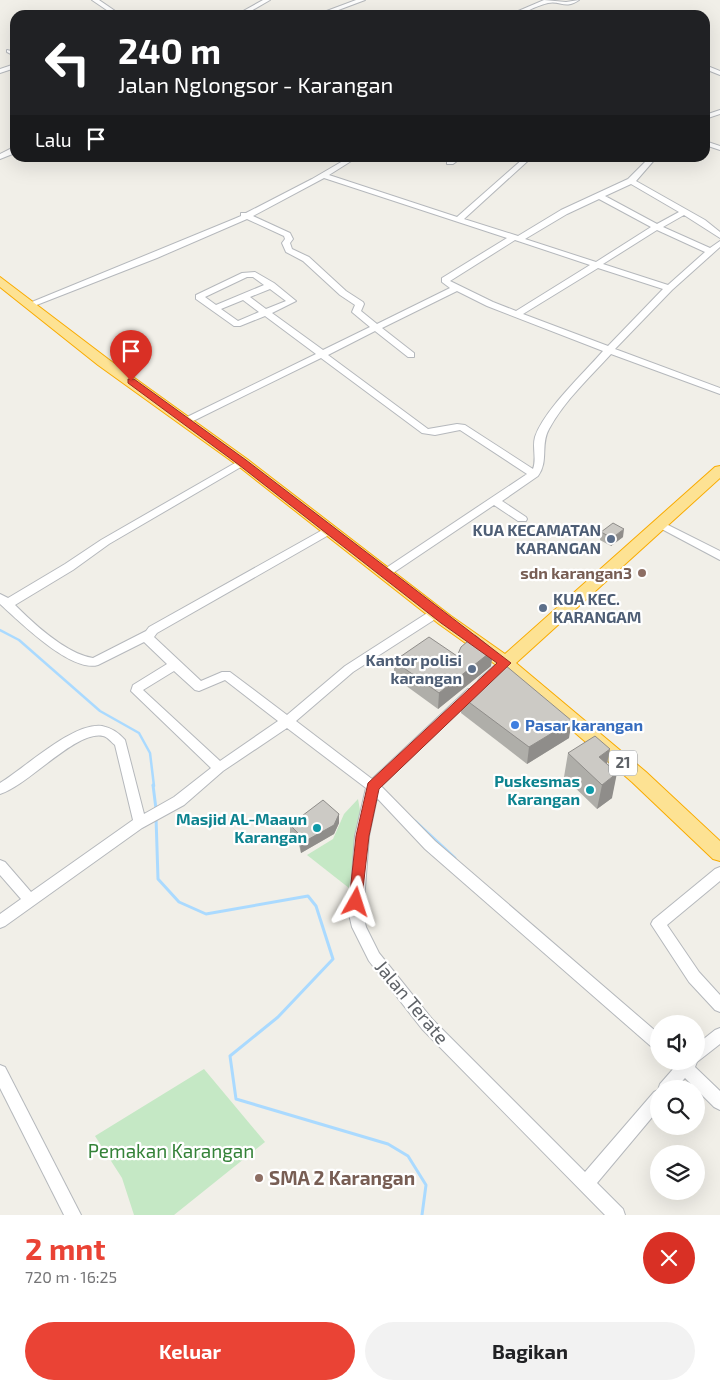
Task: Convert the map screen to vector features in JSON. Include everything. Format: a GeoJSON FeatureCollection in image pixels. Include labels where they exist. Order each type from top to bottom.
{"type":"FeatureCollection","features":[{"type":"Feature","properties":{"kind":"highway"},"geometry":{"type":"LineString","coordinates":[[0,281],[103,362],[242,462],[436,613],[505,663],[662,525],[720,470]]}},
{"type":"Feature","properties":{"kind":"highway","name":"21"},"geometry":{"type":"LineString","coordinates":[[505,663],[639,777],[720,853]]}},
{"type":"Feature","properties":{"kind":"street"},"geometry":{"type":"LineString","coordinates":[[95,0],[110,10]]}},
{"type":"Feature","properties":{"kind":"street"},"geometry":{"type":"LineString","coordinates":[[248,10],[267,0]]}},
{"type":"Feature","properties":{"kind":"street"},"geometry":{"type":"LineString","coordinates":[[333,10],[362,0]]}},
{"type":"Feature","properties":{"kind":"street"},"geometry":{"type":"LineString","coordinates":[[524,10],[549,0],[566,4],[576,0]]}},
{"type":"Feature","properties":{"kind":"street"},"geometry":{"type":"LineString","coordinates":[[31,304],[209,232],[324,176],[346,162]]}},
{"type":"Feature","properties":{"kind":"street"},"geometry":{"type":"LineString","coordinates":[[458,220],[523,162]]}},
{"type":"Feature","properties":{"kind":"street"},"geometry":{"type":"LineString","coordinates":[[649,162],[631,181],[564,212],[445,280],[449,285],[517,314],[720,391]]}},
{"type":"Feature","properties":{"kind":"street"},"geometry":{"type":"LineString","coordinates":[[324,176],[669,288]]}},
{"type":"Feature","properties":{"kind":"street"},"geometry":{"type":"LineString","coordinates":[[631,181],[720,236]]}},
{"type":"Feature","properties":{"kind":"street"},"geometry":{"type":"LineString","coordinates":[[600,196],[657,227],[711,251]]}},
{"type":"Feature","properties":{"kind":"street"},"geometry":{"type":"LineString","coordinates":[[517,314],[684,212]]}},
{"type":"Feature","properties":{"kind":"street"},"geometry":{"type":"LineString","coordinates":[[244,215],[288,235],[289,238],[286,243],[290,250],[306,259],[342,293],[360,304],[356,312],[411,355]]}},
{"type":"Feature","properties":{"kind":"street"},"geometry":{"type":"LineString","coordinates":[[387,573],[534,474],[540,462],[538,448],[546,425],[609,350],[669,288],[720,243]]}},
{"type":"Feature","properties":{"kind":"street"},"geometry":{"type":"LineString","coordinates":[[248,274],[258,276],[271,285],[292,300],[237,324],[214,309],[199,296],[248,274]]}},
{"type":"Feature","properties":{"kind":"street"},"geometry":{"type":"LineString","coordinates":[[214,309],[271,285]]}},
{"type":"Feature","properties":{"kind":"street"},"geometry":{"type":"LineString","coordinates":[[186,421],[457,288]]}},
{"type":"Feature","properties":{"kind":"street"},"geometry":{"type":"LineString","coordinates":[[244,296],[268,312],[425,431],[438,433],[448,428],[462,427],[534,474]]}},
{"type":"Feature","properties":{"kind":"street"},"geometry":{"type":"LineString","coordinates":[[242,462],[105,542],[69,568],[4,601],[39,634],[84,662],[94,662],[147,635],[330,530]]}},
{"type":"Feature","properties":{"kind":"street"},"geometry":{"type":"LineString","coordinates":[[495,502],[522,519]]}},
{"type":"Feature","properties":{"kind":"street"},"geometry":{"type":"LineString","coordinates":[[662,525],[720,556]]}},
{"type":"Feature","properties":{"kind":"street"},"geometry":{"type":"LineString","coordinates":[[0,922],[142,822],[176,803],[219,768],[288,720],[349,669],[436,613]]}},
{"type":"Feature","properties":{"kind":"street"},"geometry":{"type":"LineString","coordinates":[[147,635],[148,641],[199,687],[226,674],[372,786],[430,845],[650,1036]]}},
{"type":"Feature","properties":{"kind":"street"},"geometry":{"type":"LineString","coordinates":[[372,786],[505,663]]}},
{"type":"Feature","properties":{"kind":"street"},"geometry":{"type":"LineString","coordinates":[[174,665],[137,688],[137,691],[219,768]]}},
{"type":"Feature","properties":{"kind":"street"},"geometry":{"type":"LineString","coordinates":[[0,789],[74,737],[97,730],[107,732],[114,735],[120,743],[142,822]]}},
{"type":"Feature","properties":{"kind":"street","name":"Jalan Terate"},"geometry":{"type":"LineString","coordinates":[[372,786],[362,836],[356,902],[359,927],[374,957],[427,1024],[617,1215]]}},
{"type":"Feature","properties":{"kind":"street"},"geometry":{"type":"LineString","coordinates":[[0,866],[30,900]]}},
{"type":"Feature","properties":{"kind":"street"},"geometry":{"type":"LineString","coordinates":[[720,873],[658,924],[694,977],[720,1005]]}},
{"type":"Feature","properties":{"kind":"street"},"geometry":{"type":"LineString","coordinates":[[705,1047],[720,1034]]}},
{"type":"Feature","properties":{"kind":"street"},"geometry":{"type":"LineString","coordinates":[[691,1070],[720,1102]]}},
{"type":"Feature","properties":{"kind":"street"},"geometry":{"type":"LineString","coordinates":[[0,1072],[73,1215]]}},
{"type":"Feature","properties":{"kind":"street"},"geometry":{"type":"LineString","coordinates":[[586,1184],[650,1108]]}},
{"type":"Feature","properties":{"kind":"green space"},"geometry":{"type":"Polygon","coordinates":[[[358,799],[361,816],[349,888],[307,855],[333,839],[344,814],[358,799]]]}},
{"type":"Feature","properties":{"kind":"green space","name":"Pemakan Karangan"},"geometry":{"type":"Polygon","coordinates":[[[204,1069],[265,1142],[174,1215],[134,1215],[122,1178],[95,1136],[204,1069]]]}},
{"type":"Feature","properties":{"kind":"building"},"geometry":{"type":"Polygon","coordinates":[[[613,523],[624,529],[612,538],[601,532],[613,523]]]}},
{"type":"Feature","properties":{"kind":"building"},"geometry":{"type":"Polygon","coordinates":[[[475,635],[493,650],[439,693],[394,661],[429,637],[457,656],[461,647],[475,635]]]}},
{"type":"Feature","properties":{"kind":"building"},"geometry":{"type":"Polygon","coordinates":[[[505,665],[572,721],[529,747],[462,697],[477,683],[505,665]]]}},
{"type":"Feature","properties":{"kind":"building"},"geometry":{"type":"Polygon","coordinates":[[[595,736],[610,749],[599,757],[617,773],[602,785],[568,753],[595,736]]]}},
{"type":"Feature","properties":{"kind":"building","name":"Masjid AL-Maaun Karangan"},"geometry":{"type":"Polygon","coordinates":[[[323,800],[339,814],[334,825],[300,844],[298,833],[290,825],[323,800]]]}},
{"type":"Feature","properties":{"kind":"waterway"},"geometry":{"type":"LineString","coordinates":[[0,630],[19,640],[100,711],[139,733],[150,753],[154,786]]}},
{"type":"Feature","properties":{"kind":"waterway"},"geometry":{"type":"LineString","coordinates":[[153,785],[156,809]]}},
{"type":"Feature","properties":{"kind":"waterway"},"geometry":{"type":"LineString","coordinates":[[156,817],[158,879],[179,902],[206,914],[308,896],[316,906],[333,959],[278,1017],[230,1056],[236,1099],[388,1144],[408,1156],[426,1185],[422,1215]]}},
{"type":"Feature","properties":{"kind":"waterway"},"geometry":{"type":"LineString","coordinates":[[415,821],[455,858]]}},
{"type":"Feature","properties":{"kind":"place","name":"KUA KECAMATAN KARANGAN"},"geometry":{"type":"Point","coordinates":[611,539]}},
{"type":"Feature","properties":{"kind":"place","name":"sdn karangan3"},"geometry":{"type":"Point","coordinates":[642,573]}},
{"type":"Feature","properties":{"kind":"place","name":"KUA KEC. KARANGAM"},"geometry":{"type":"Point","coordinates":[543,608]}},
{"type":"Feature","properties":{"kind":"place","name":"Kantor polisi karangan"},"geometry":{"type":"Point","coordinates":[472,669]}},
{"type":"Feature","properties":{"kind":"place","name":"Pasar karangan"},"geometry":{"type":"Point","coordinates":[515,725]}},
{"type":"Feature","properties":{"kind":"place","name":"Puskesmas Karangan"},"geometry":{"type":"Point","coordinates":[590,790]}},
{"type":"Feature","properties":{"kind":"place","name":"Masjid AL-Maaun Karangan"},"geometry":{"type":"Point","coordinates":[317,828]}},
{"type":"Feature","properties":{"kind":"place","name":"SMA 2 Karangan"},"geometry":{"type":"Point","coordinates":[259,1178]}},
{"type":"Feature","properties":{"kind":"route"},"geometry":{"type":"LineString","coordinates":[[131,381],[242,462],[445,620],[505,663],[372,786],[362,836],[356,902]]}}]}
